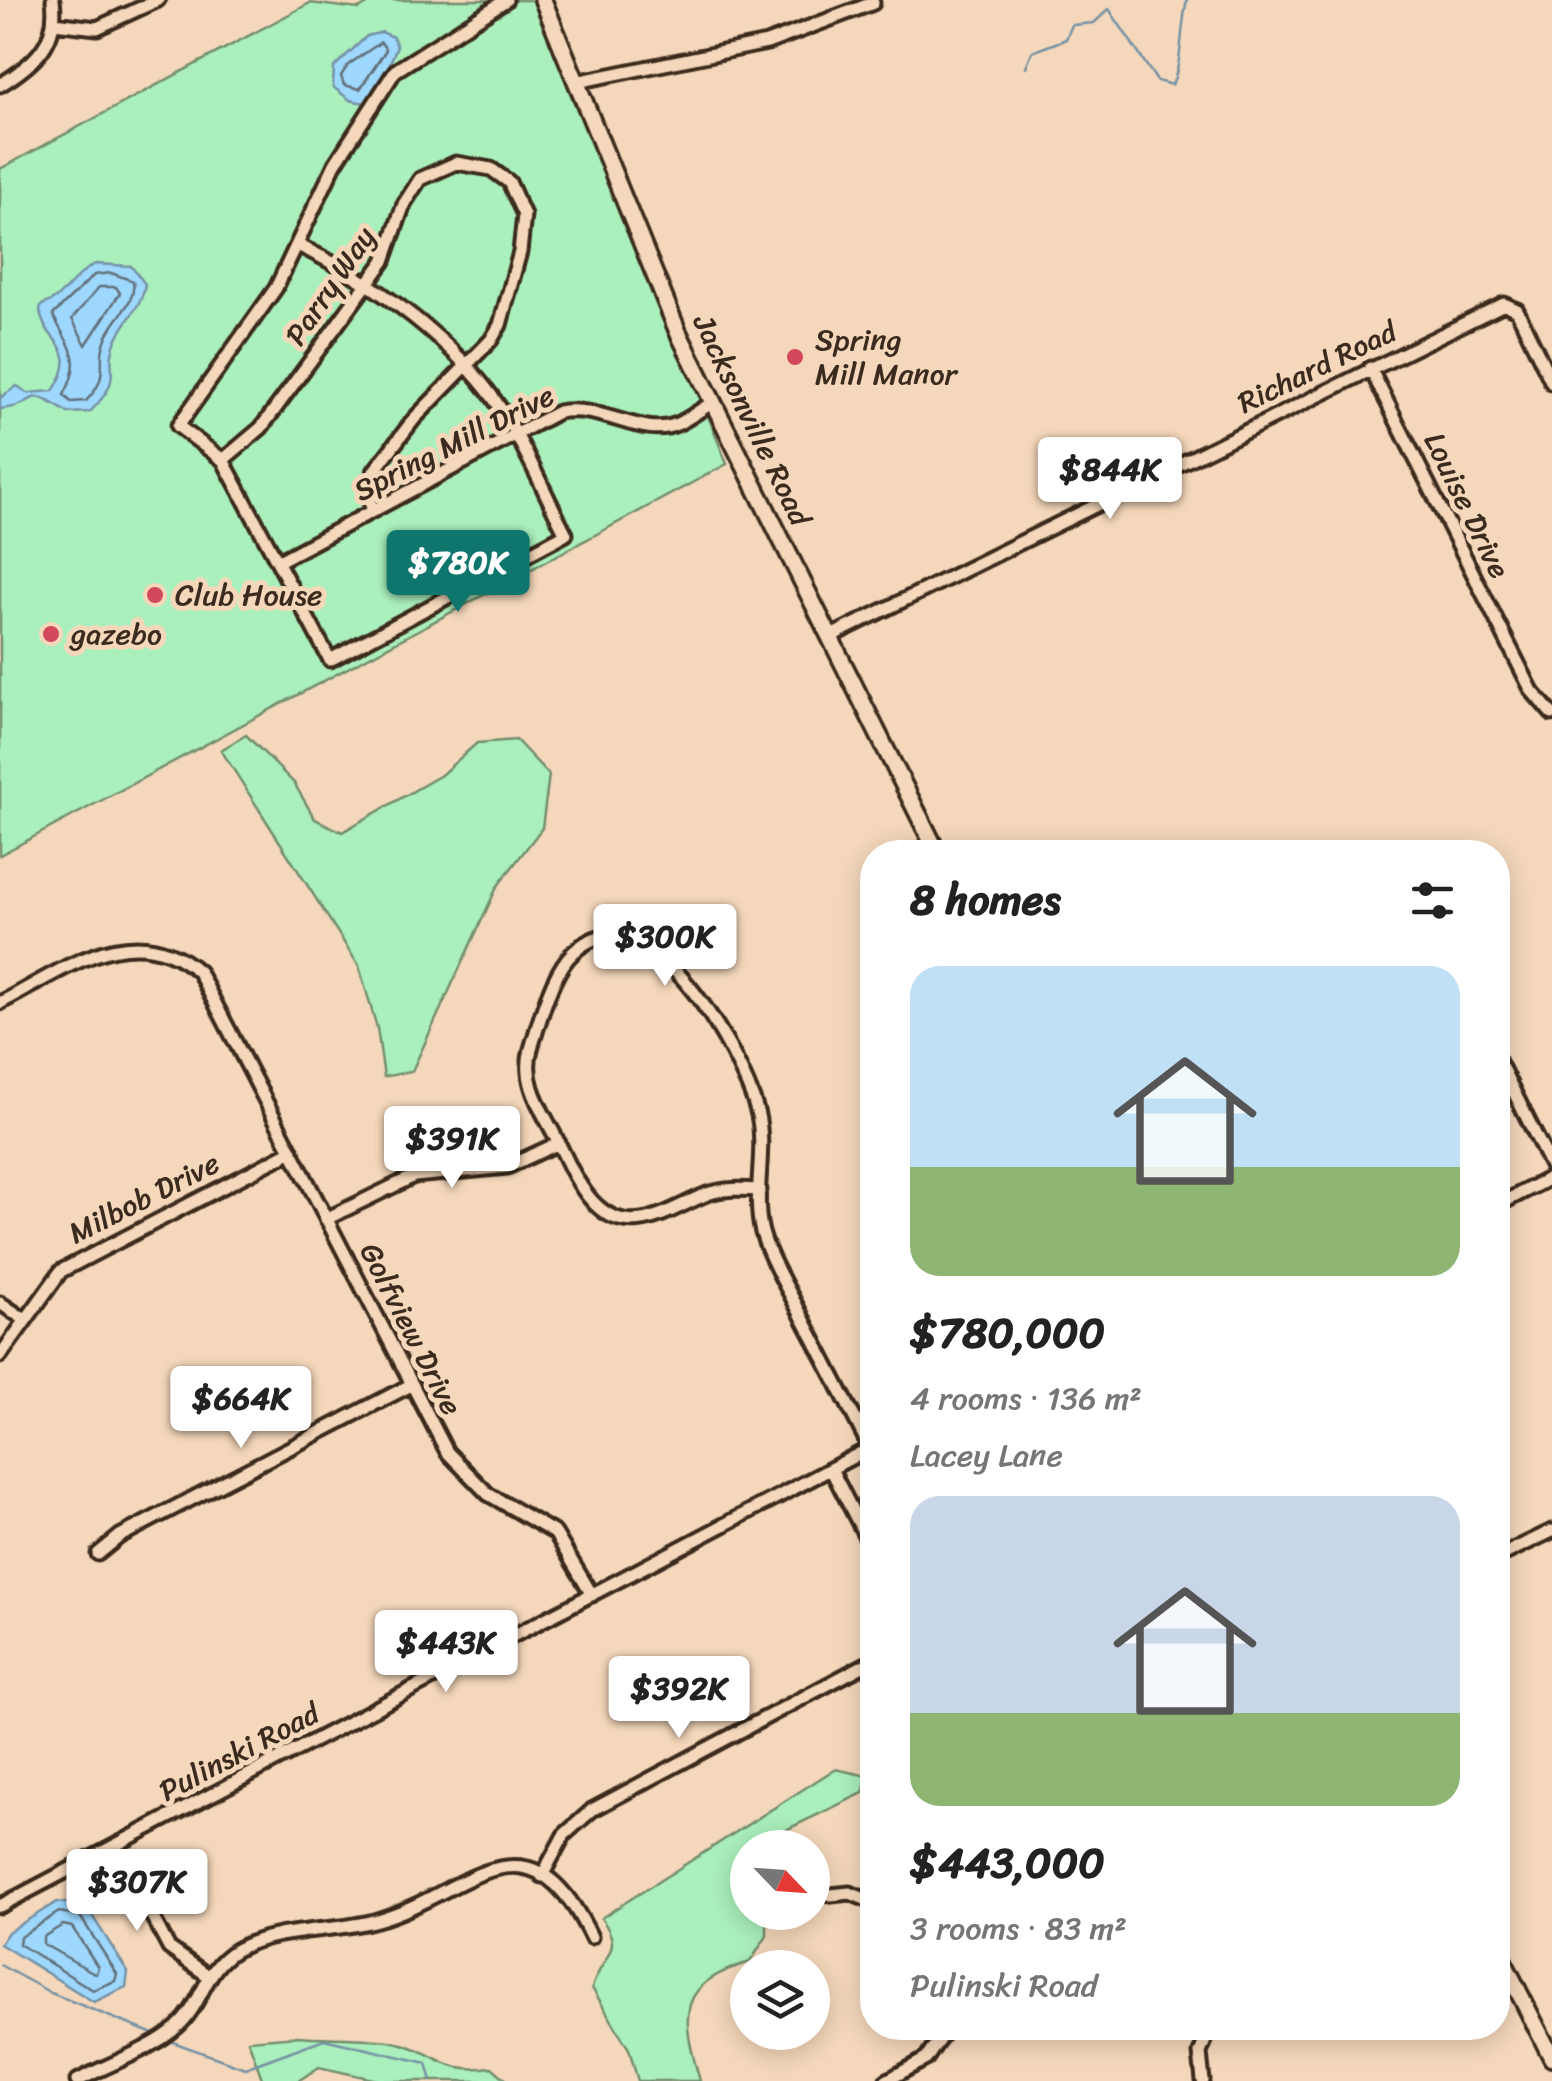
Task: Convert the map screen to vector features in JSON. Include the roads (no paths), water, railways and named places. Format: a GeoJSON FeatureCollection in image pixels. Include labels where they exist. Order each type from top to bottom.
{"type":"FeatureCollection","features":[{"type":"Feature","properties":{"kind":"main road","name":"Jacksonville Road"},"geometry":{"type":"LineString","coordinates":[[543,0],[678,332],[931,840]]}},
{"type":"Feature","properties":{"kind":"main road"},"geometry":{"type":"LineString","coordinates":[[1510,1975],[1552,2058]]}},
{"type":"Feature","properties":{"kind":"street"},"geometry":{"type":"LineString","coordinates":[[0,85],[42,54],[54,23],[53,0]]}},
{"type":"Feature","properties":{"kind":"street"},"geometry":{"type":"LineString","coordinates":[[54,23],[98,28],[158,0]]}},
{"type":"Feature","properties":{"kind":"street"},"geometry":{"type":"LineString","coordinates":[[298,246],[366,284],[427,330],[466,366],[496,402],[566,534],[330,660],[223,460],[178,426],[268,300],[298,246],[334,164],[396,71],[506,0]]}},
{"type":"Feature","properties":{"kind":"street"},"geometry":{"type":"LineString","coordinates":[[576,82],[767,44],[873,3]]}},
{"type":"Feature","properties":{"kind":"street"},"geometry":{"type":"LineString","coordinates":[[0,76],[16,75]]}},
{"type":"Feature","properties":{"kind":"street","name":"Parry Way"},"geometry":{"type":"LineString","coordinates":[[223,460],[261,428],[392,247],[404,204],[420,179],[456,163],[500,174],[521,204],[524,233],[500,325],[414,418],[375,470],[366,490],[373,511]]}},
{"type":"Feature","properties":{"kind":"street","name":"Richard Road"},"geometry":{"type":"LineString","coordinates":[[829,637],[1504,304],[1517,310],[1552,382]]}},
{"type":"Feature","properties":{"kind":"street","name":"Louise Drive"},"geometry":{"type":"LineString","coordinates":[[1370,368],[1532,691],[1552,714]]}},
{"type":"Feature","properties":{"kind":"street","name":"Spring Mill Drive"},"geometry":{"type":"LineString","coordinates":[[279,561],[558,412],[590,409],[657,428],[676,424],[712,402]]}},
{"type":"Feature","properties":{"kind":"street"},"geometry":{"type":"LineString","coordinates":[[760,1190],[708,1194],[649,1220],[619,1219],[594,1204],[558,1143],[530,1082],[532,1045],[568,959],[594,942],[626,938],[660,956],[698,994],[756,1108],[765,1243],[860,1427]]}},
{"type":"Feature","properties":{"kind":"street","name":"Golfview Drive"},"geometry":{"type":"LineString","coordinates":[[0,1002],[113,946],[150,945],[180,957],[204,980],[411,1385],[462,1472],[488,1494],[555,1533],[592,1595]]}},
{"type":"Feature","properties":{"kind":"street"},"geometry":{"type":"LineString","coordinates":[[1510,1084],[1552,1168]]}},
{"type":"Feature","properties":{"kind":"street"},"geometry":{"type":"LineString","coordinates":[[326,1219],[414,1176],[507,1167],[558,1143]]}},
{"type":"Feature","properties":{"kind":"street","name":"Milbob Drive"},"geometry":{"type":"LineString","coordinates":[[0,1356],[52,1279],[83,1256],[292,1151]]}},
{"type":"Feature","properties":{"kind":"street"},"geometry":{"type":"LineString","coordinates":[[1510,1199],[1552,1177]]}},
{"type":"Feature","properties":{"kind":"street"},"geometry":{"type":"LineString","coordinates":[[0,1303],[24,1319]]}},
{"type":"Feature","properties":{"kind":"street"},"geometry":{"type":"LineString","coordinates":[[98,1554],[120,1536],[411,1385]]}},
{"type":"Feature","properties":{"kind":"street","name":"Pulinski Road"},"geometry":{"type":"LineString","coordinates":[[0,1906],[860,1454]]}},
{"type":"Feature","properties":{"kind":"street"},"geometry":{"type":"LineString","coordinates":[[831,1468],[860,1526]]}},
{"type":"Feature","properties":{"kind":"street"},"geometry":{"type":"LineString","coordinates":[[1510,1551],[1552,1531]]}},
{"type":"Feature","properties":{"kind":"street"},"geometry":{"type":"LineString","coordinates":[[542,1876],[564,1835],[592,1810],[860,1667]]}},
{"type":"Feature","properties":{"kind":"street"},"geometry":{"type":"LineString","coordinates":[[115,1846],[163,1940],[175,1954],[207,1976]]}},
{"type":"Feature","properties":{"kind":"street"},"geometry":{"type":"LineString","coordinates":[[77,2081],[178,2027],[207,1976],[222,1960],[246,1945],[378,1920],[482,1870],[506,1867],[542,1876],[571,1900],[591,1938]]}},
{"type":"Feature","properties":{"kind":"street"},"geometry":{"type":"LineString","coordinates":[[830,1895],[850,1893],[860,1897]]}},
{"type":"Feature","properties":{"kind":"street"},"geometry":{"type":"LineString","coordinates":[[886,2081],[926,2059],[939,2040]]}},
{"type":"Feature","properties":{"kind":"street"},"geometry":{"type":"LineString","coordinates":[[1203,2081],[1200,2053],[1205,2040]]}},
{"type":"Feature","properties":{"kind":"water"},"geometry":{"type":"Polygon","coordinates":[[[382,32],[393,37],[397,46],[387,70],[365,103],[350,100],[333,87],[334,67],[367,36],[382,32]]]}},
{"type":"Feature","properties":{"kind":"water"},"geometry":{"type":"Polygon","coordinates":[[[95,264],[131,266],[145,284],[112,351],[108,389],[90,412],[68,413],[37,397],[0,409],[0,398],[17,386],[28,393],[53,391],[61,376],[63,354],[40,310],[95,264]]]}},
{"type":"Feature","properties":{"kind":"water"},"geometry":{"type":"Polygon","coordinates":[[[57,1902],[86,1906],[128,1972],[126,1987],[94,2002],[0,1944],[8,1932],[57,1902]]]}},
{"type":"Feature","properties":{"kind":"waterway"},"geometry":{"type":"LineString","coordinates":[[1026,67],[1032,52],[1066,39],[1072,25],[1094,23],[1109,9],[1157,81],[1172,85],[1187,0]]}},
{"type":"Feature","properties":{"kind":"waterway"},"geometry":{"type":"LineString","coordinates":[[0,1965],[51,1993],[158,2036]]}},
{"type":"Feature","properties":{"kind":"waterway"},"geometry":{"type":"LineString","coordinates":[[170,2041],[245,2068],[324,2039],[427,2063],[432,2081]]}},
{"type":"Feature","properties":{"kind":"place","name":"Spring Mill Manor"},"geometry":{"type":"Point","coordinates":[795,357]}},
{"type":"Feature","properties":{"kind":"place","name":"Club House"},"geometry":{"type":"Point","coordinates":[155,595]}},
{"type":"Feature","properties":{"kind":"place","name":"gazebo"},"geometry":{"type":"Point","coordinates":[51,634]}}]}
